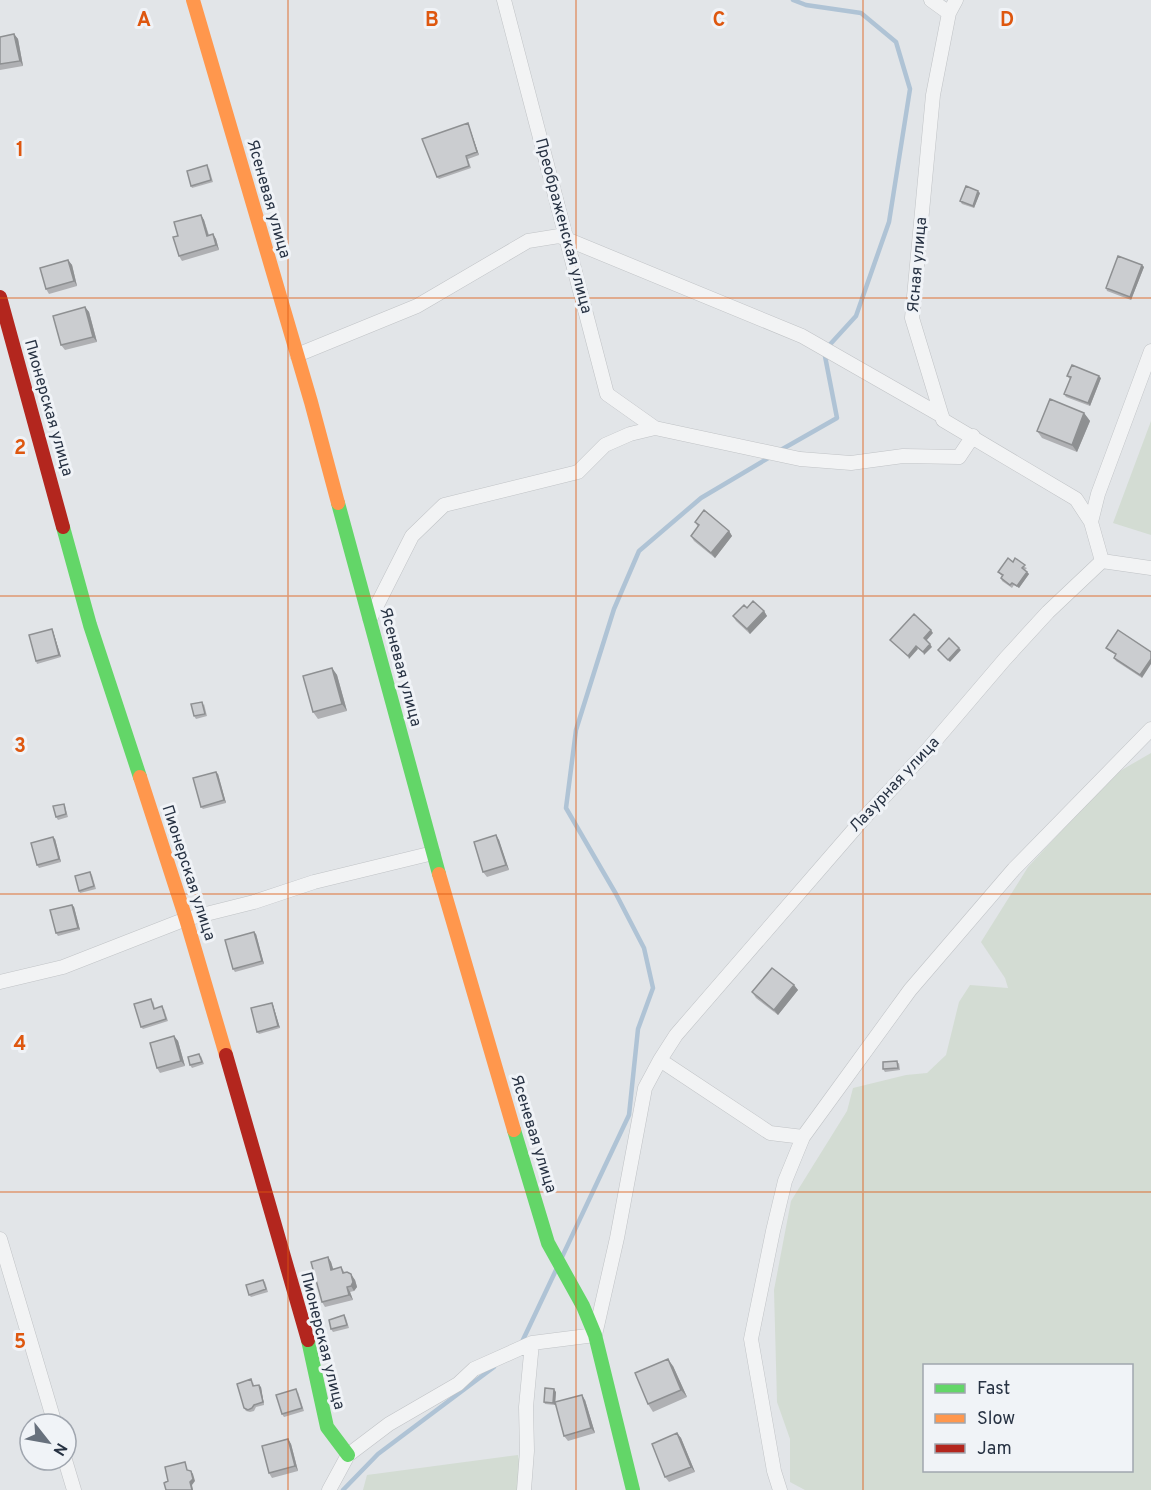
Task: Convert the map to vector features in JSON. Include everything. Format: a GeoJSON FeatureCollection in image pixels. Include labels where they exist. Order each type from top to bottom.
{"type":"FeatureCollection","features":[{"type":"Feature","properties":{"kind":"street","name":"Ясеневая улица"},"geometry":{"type":"LineString","coordinates":[[193,0],[297,355],[433,853],[548,1243],[583,1306],[595,1335],[633,1490]]}},
{"type":"Feature","properties":{"kind":"street","name":"Преображенская улица"},"geometry":{"type":"LineString","coordinates":[[504,0],[607,394],[655,428]]}},
{"type":"Feature","properties":{"kind":"street"},"geometry":{"type":"LineString","coordinates":[[931,0],[950,13]]}},
{"type":"Feature","properties":{"kind":"street","name":"Ясная улица"},"geometry":{"type":"LineString","coordinates":[[942,416],[912,318],[933,95],[950,13],[956,0]]}},
{"type":"Feature","properties":{"kind":"street"},"geometry":{"type":"LineString","coordinates":[[297,355],[417,306],[528,241],[559,237],[802,336],[942,416],[943,420],[1076,499],[1091,522],[1102,561],[1151,568]]}},
{"type":"Feature","properties":{"kind":"street","name":"Пионерская улица"},"geometry":{"type":"LineString","coordinates":[[0,297],[90,625],[186,919],[310,1345],[327,1427],[348,1455]]}},
{"type":"Feature","properties":{"kind":"street"},"geometry":{"type":"LineString","coordinates":[[1091,522],[1098,494],[1151,351]]}},
{"type":"Feature","properties":{"kind":"street"},"geometry":{"type":"LineString","coordinates":[[370,619],[412,536],[444,505],[578,472],[605,445],[630,434],[655,428],[800,459],[851,464],[903,456],[959,457],[973,436]]}},
{"type":"Feature","properties":{"kind":"street","name":"Лазурная улица"},"geometry":{"type":"LineString","coordinates":[[595,1335],[617,1238],[645,1088],[676,1035],[1005,659],[1048,612],[1102,561]]}},
{"type":"Feature","properties":{"kind":"street"},"geometry":{"type":"LineString","coordinates":[[780,1490],[774,1471],[751,1339],[783,1191],[803,1137],[910,990],[1014,869],[1151,729]]}},
{"type":"Feature","properties":{"kind":"street"},"geometry":{"type":"LineString","coordinates":[[0,982],[63,967],[186,919],[254,902],[314,882],[433,853]]}},
{"type":"Feature","properties":{"kind":"street"},"geometry":{"type":"LineString","coordinates":[[660,1060],[770,1133],[803,1137]]}},
{"type":"Feature","properties":{"kind":"street"},"geometry":{"type":"LineString","coordinates":[[0,1239],[51,1412]]}},
{"type":"Feature","properties":{"kind":"street"},"geometry":{"type":"LineString","coordinates":[[329,1490],[348,1455],[389,1424],[458,1384],[474,1369],[532,1343],[595,1335]]}},
{"type":"Feature","properties":{"kind":"street"},"geometry":{"type":"LineString","coordinates":[[524,1490],[527,1470],[526,1407],[532,1343]]}},
{"type":"Feature","properties":{"kind":"street"},"geometry":{"type":"LineString","coordinates":[[69,1472],[74,1490]]}},
{"type":"Feature","properties":{"kind":"shaded area"},"geometry":{"type":"Polygon","coordinates":[[[1151,421],[1151,535],[1113,523],[1151,421]]]}},
{"type":"Feature","properties":{"kind":"shaded area"},"geometry":{"type":"Polygon","coordinates":[[[1151,753],[1151,1490],[805,1490],[790,1482],[790,1439],[777,1402],[774,1290],[791,1201],[847,1111],[853,1088],[906,1075],[927,1073],[946,1055],[959,1002],[970,985],[1008,988],[1005,978],[981,942],[1028,867],[1113,775],[1151,753]]]}},
{"type":"Feature","properties":{"kind":"shaded area"},"geometry":{"type":"Polygon","coordinates":[[[518,1455],[522,1475],[520,1490],[363,1490],[367,1475],[518,1455]]]}},
{"type":"Feature","properties":{"kind":"building"},"geometry":{"type":"Polygon","coordinates":[[[14,34],[20,61],[0,64],[0,37],[14,34]]]}},
{"type":"Feature","properties":{"kind":"building"},"geometry":{"type":"Polygon","coordinates":[[[468,123],[477,152],[466,156],[469,166],[437,177],[422,139],[468,123]]]}},
{"type":"Feature","properties":{"kind":"building"},"geometry":{"type":"Polygon","coordinates":[[[207,165],[211,180],[191,186],[187,171],[207,165]]]}},
{"type":"Feature","properties":{"kind":"building"},"geometry":{"type":"Polygon","coordinates":[[[966,186],[978,191],[973,206],[960,201],[966,186]]]}},
{"type":"Feature","properties":{"kind":"building"},"geometry":{"type":"Polygon","coordinates":[[[201,215],[207,236],[213,234],[216,245],[179,256],[173,237],[178,236],[174,222],[201,215]]]}},
{"type":"Feature","properties":{"kind":"building"},"geometry":{"type":"Polygon","coordinates":[[[1118,256],[1142,265],[1130,297],[1106,288],[1118,256]]]}},
{"type":"Feature","properties":{"kind":"building"},"geometry":{"type":"Polygon","coordinates":[[[68,260],[74,281],[46,289],[40,268],[68,260]]]}},
{"type":"Feature","properties":{"kind":"building"},"geometry":{"type":"Polygon","coordinates":[[[85,307],[93,337],[61,345],[53,316],[85,307]]]}},
{"type":"Feature","properties":{"kind":"building"},"geometry":{"type":"Polygon","coordinates":[[[1072,365],[1099,376],[1088,403],[1064,394],[1071,377],[1067,376],[1072,365]]]}},
{"type":"Feature","properties":{"kind":"building"},"geometry":{"type":"Polygon","coordinates":[[[1050,399],[1084,413],[1072,445],[1037,431],[1050,399]]]}},
{"type":"Feature","properties":{"kind":"building"},"geometry":{"type":"Polygon","coordinates":[[[704,510],[729,531],[711,553],[691,536],[699,525],[695,522],[704,510]]]}},
{"type":"Feature","properties":{"kind":"building"},"geometry":{"type":"Polygon","coordinates":[[[1008,558],[1013,562],[1015,558],[1025,565],[1022,568],[1027,572],[1017,586],[1012,583],[1010,585],[1001,578],[1003,575],[998,572],[1008,558]]]}},
{"type":"Feature","properties":{"kind":"building"},"geometry":{"type":"Polygon","coordinates":[[[753,601],[764,611],[747,629],[733,616],[744,605],[747,608],[753,601]]]}},
{"type":"Feature","properties":{"kind":"building"},"geometry":{"type":"Polygon","coordinates":[[[914,614],[931,630],[924,638],[930,644],[923,652],[916,646],[908,656],[890,640],[914,614]]]}},
{"type":"Feature","properties":{"kind":"building"},"geometry":{"type":"Polygon","coordinates":[[[52,629],[59,655],[36,661],[29,635],[52,629]]]}},
{"type":"Feature","properties":{"kind":"building"},"geometry":{"type":"Polygon","coordinates":[[[1118,630],[1151,652],[1151,659],[1140,675],[1114,658],[1116,654],[1106,648],[1118,630]]]}},
{"type":"Feature","properties":{"kind":"building"},"geometry":{"type":"Polygon","coordinates":[[[949,638],[959,648],[948,660],[938,650],[949,638]]]}},
{"type":"Feature","properties":{"kind":"building"},"geometry":{"type":"Polygon","coordinates":[[[332,668],[342,704],[313,712],[303,676],[332,668]]]}},
{"type":"Feature","properties":{"kind":"building"},"geometry":{"type":"Polygon","coordinates":[[[202,702],[205,714],[194,716],[191,704],[202,702]]]}},
{"type":"Feature","properties":{"kind":"building"},"geometry":{"type":"Polygon","coordinates":[[[216,772],[224,800],[201,807],[193,778],[216,772]]]}},
{"type":"Feature","properties":{"kind":"building"},"geometry":{"type":"Polygon","coordinates":[[[64,804],[66,814],[56,817],[53,806],[64,804]]]}},
{"type":"Feature","properties":{"kind":"building"},"geometry":{"type":"Polygon","coordinates":[[[496,835],[506,865],[483,872],[474,842],[496,835]]]}},
{"type":"Feature","properties":{"kind":"building"},"geometry":{"type":"Polygon","coordinates":[[[53,837],[59,859],[37,865],[31,843],[53,837]]]}},
{"type":"Feature","properties":{"kind":"building"},"geometry":{"type":"Polygon","coordinates":[[[90,872],[94,886],[79,891],[75,876],[90,872]]]}},
{"type":"Feature","properties":{"kind":"building"},"geometry":{"type":"Polygon","coordinates":[[[72,905],[78,928],[56,933],[50,910],[72,905]]]}},
{"type":"Feature","properties":{"kind":"building"},"geometry":{"type":"Polygon","coordinates":[[[254,932],[262,961],[233,969],[225,940],[254,932]]]}},
{"type":"Feature","properties":{"kind":"building"},"geometry":{"type":"Polygon","coordinates":[[[772,968],[794,985],[774,1010],[752,992],[772,968]]]}},
{"type":"Feature","properties":{"kind":"building"},"geometry":{"type":"Polygon","coordinates":[[[151,999],[154,1009],[162,1006],[166,1019],[141,1027],[134,1004],[151,999]]]}},
{"type":"Feature","properties":{"kind":"building"},"geometry":{"type":"Polygon","coordinates":[[[272,1003],[278,1026],[257,1032],[251,1008],[272,1003]]]}},
{"type":"Feature","properties":{"kind":"building"},"geometry":{"type":"Polygon","coordinates":[[[174,1036],[181,1061],[157,1068],[150,1043],[174,1036]]]}},
{"type":"Feature","properties":{"kind":"building"},"geometry":{"type":"Polygon","coordinates":[[[199,1054],[202,1062],[190,1065],[188,1057],[199,1054]]]}},
{"type":"Feature","properties":{"kind":"building"},"geometry":{"type":"Polygon","coordinates":[[[897,1061],[898,1068],[883,1069],[883,1062],[897,1061]]]}},
{"type":"Feature","properties":{"kind":"building"},"geometry":{"type":"Polygon","coordinates":[[[328,1257],[331,1270],[341,1267],[343,1273],[351,1274],[353,1282],[347,1287],[349,1295],[322,1302],[311,1262],[328,1257]]]}},
{"type":"Feature","properties":{"kind":"building"},"geometry":{"type":"Polygon","coordinates":[[[263,1280],[266,1289],[249,1295],[246,1285],[263,1280]]]}},
{"type":"Feature","properties":{"kind":"building"},"geometry":{"type":"Polygon","coordinates":[[[344,1315],[347,1325],[331,1329],[329,1320],[344,1315]]]}},
{"type":"Feature","properties":{"kind":"building"},"geometry":{"type":"Polygon","coordinates":[[[668,1359],[681,1390],[648,1404],[635,1373],[668,1359]]]}},
{"type":"Feature","properties":{"kind":"building"},"geometry":{"type":"Polygon","coordinates":[[[251,1379],[253,1386],[259,1385],[263,1402],[248,1410],[244,1408],[237,1384],[251,1379]]]}},
{"type":"Feature","properties":{"kind":"building"},"geometry":{"type":"Polygon","coordinates":[[[545,1388],[554,1389],[553,1403],[544,1402],[545,1388]]]}},
{"type":"Feature","properties":{"kind":"building"},"geometry":{"type":"Polygon","coordinates":[[[296,1389],[302,1408],[282,1414],[276,1395],[296,1389]]]}},
{"type":"Feature","properties":{"kind":"building"},"geometry":{"type":"Polygon","coordinates":[[[582,1395],[591,1428],[564,1436],[555,1402],[582,1395]]]}},
{"type":"Feature","properties":{"kind":"building"},"geometry":{"type":"Polygon","coordinates":[[[677,1433],[691,1467],[665,1477],[652,1444],[677,1433]]]}},
{"type":"Feature","properties":{"kind":"building"},"geometry":{"type":"Polygon","coordinates":[[[288,1439],[295,1466],[269,1473],[262,1446],[288,1439]]]}},
{"type":"Feature","properties":{"kind":"building"},"geometry":{"type":"Polygon","coordinates":[[[185,1462],[193,1479],[190,1482],[192,1490],[166,1490],[164,1483],[168,1481],[165,1467],[185,1462]]]}},
{"type":"Feature","properties":{"kind":"waterway"},"geometry":{"type":"LineString","coordinates":[[779,451],[837,418],[824,351],[856,316],[889,222],[910,89],[896,42],[861,13],[806,5],[793,0]]}},
{"type":"Feature","properties":{"kind":"waterway"},"geometry":{"type":"LineString","coordinates":[[562,1257],[629,1115],[638,1029],[653,988],[644,948],[616,894],[566,808],[576,730],[614,609],[639,551],[701,498],[770,457]]}},
{"type":"Feature","properties":{"kind":"waterway"},"geometry":{"type":"LineString","coordinates":[[521,1344],[556,1270]]}},
{"type":"Feature","properties":{"kind":"waterway"},"geometry":{"type":"LineString","coordinates":[[343,1490],[378,1454],[494,1367]]}},
{"type":"Feature","properties":{"kind":"traffic: fast"},"geometry":{"type":"LineString","coordinates":[[338,503],[439,874]]}},
{"type":"Feature","properties":{"kind":"traffic: fast"},"geometry":{"type":"LineString","coordinates":[[63,527],[90,625],[140,777]]}},
{"type":"Feature","properties":{"kind":"traffic: fast"},"geometry":{"type":"LineString","coordinates":[[514,1130],[548,1243],[583,1306],[595,1335],[633,1490]]}},
{"type":"Feature","properties":{"kind":"traffic: fast"},"geometry":{"type":"LineString","coordinates":[[308,1340],[327,1427],[348,1455]]}},
{"type":"Feature","properties":{"kind":"traffic: slow"},"geometry":{"type":"LineString","coordinates":[[193,0],[311,402],[338,503]]}},
{"type":"Feature","properties":{"kind":"traffic: slow"},"geometry":{"type":"LineString","coordinates":[[140,777],[186,919],[226,1055]]}},
{"type":"Feature","properties":{"kind":"traffic: slow"},"geometry":{"type":"LineString","coordinates":[[439,874],[514,1130]]}},
{"type":"Feature","properties":{"kind":"traffic: jam"},"geometry":{"type":"LineString","coordinates":[[0,297],[63,527]]}},
{"type":"Feature","properties":{"kind":"traffic: jam"},"geometry":{"type":"LineString","coordinates":[[226,1055],[308,1340]]}}]}
